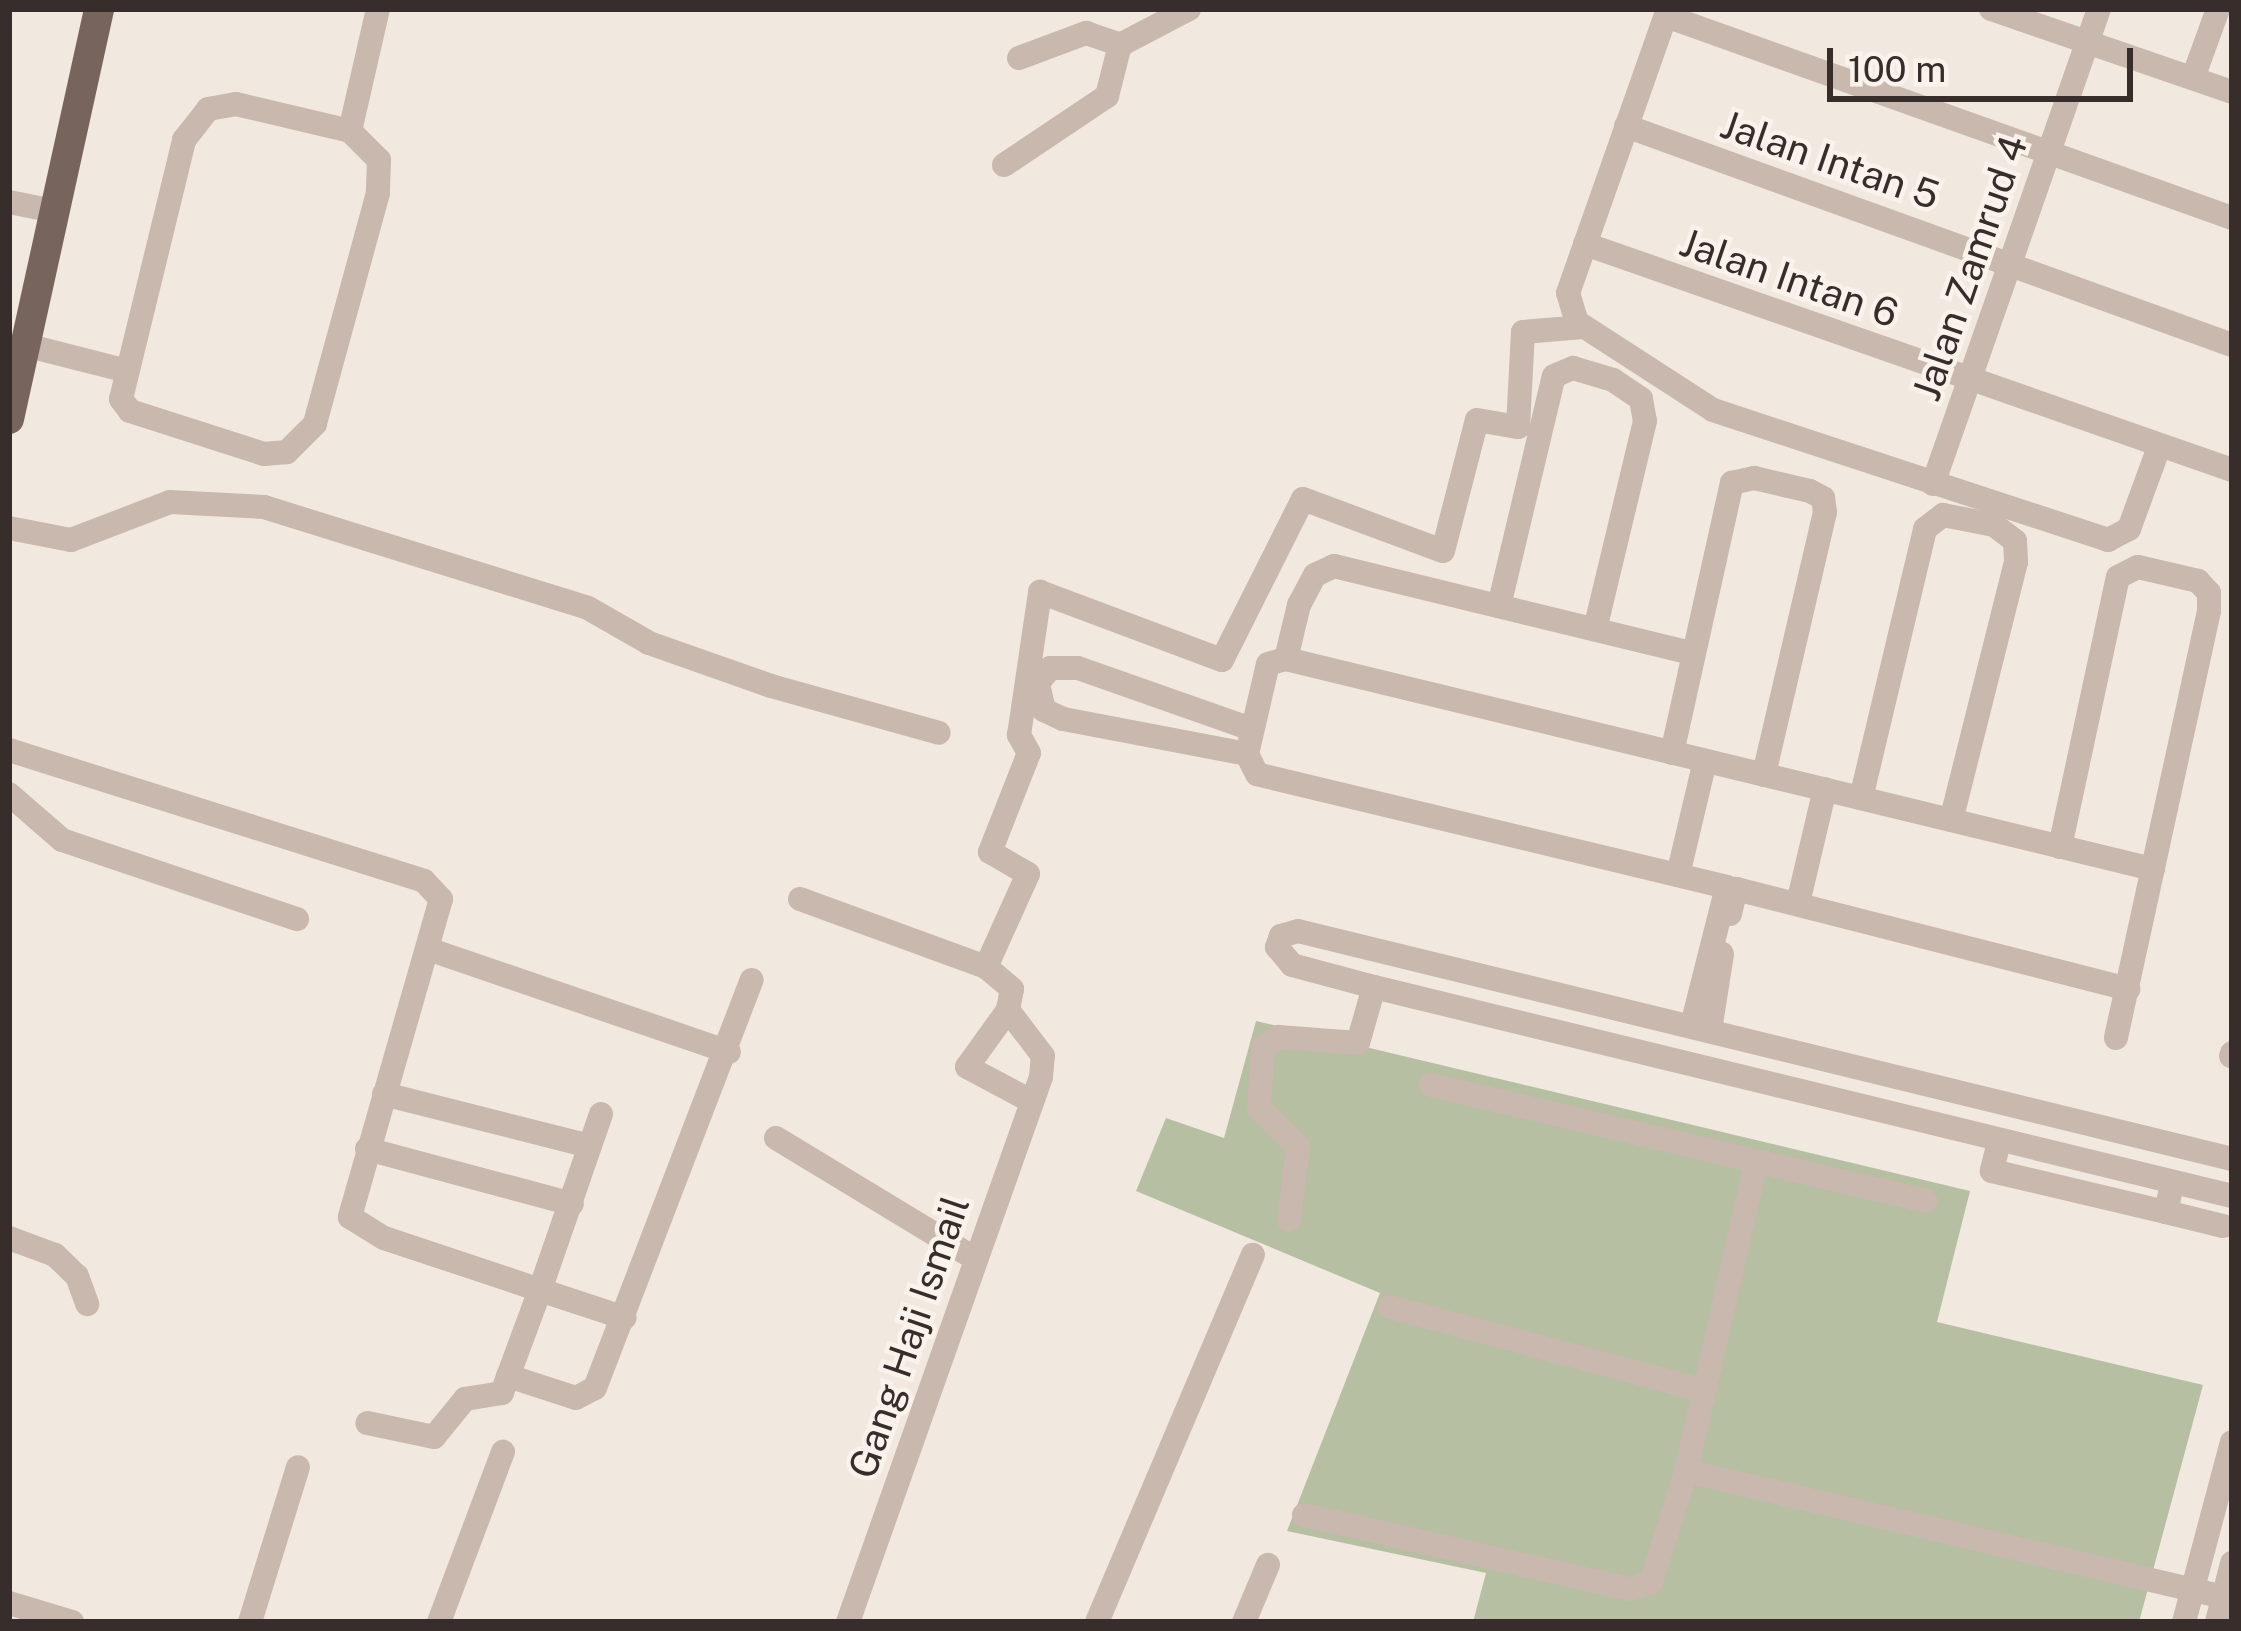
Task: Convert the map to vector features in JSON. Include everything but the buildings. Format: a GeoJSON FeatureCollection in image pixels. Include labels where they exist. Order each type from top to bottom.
{"type":"FeatureCollection","features":[{"type":"Feature","properties":{"kind":"main road"},"geometry":{"type":"LineString","coordinates":[[9,419],[99,9]]}},
{"type":"Feature","properties":{"kind":"street"},"geometry":{"type":"LineString","coordinates":[[350,130],[378,9]]}},
{"type":"Feature","properties":{"kind":"street"},"geometry":{"type":"LineString","coordinates":[[1004,165],[1107,96],[1120,44],[1143,19],[1189,9]]}},
{"type":"Feature","properties":{"kind":"street"},"geometry":{"type":"LineString","coordinates":[[1991,9],[2232,92]]}},
{"type":"Feature","properties":{"kind":"street","name":"Jalan Zamrud 4"},"geometry":{"type":"LineString","coordinates":[[1933,484],[2099,9]]}},
{"type":"Feature","properties":{"kind":"street"},"geometry":{"type":"LineString","coordinates":[[2193,78],[2218,9]]}},
{"type":"Feature","properties":{"kind":"street"},"geometry":{"type":"LineString","coordinates":[[2159,447],[2120,540],[1713,410],[1582,327],[1568,310],[1568,293],[1667,13],[2232,218]]}},
{"type":"Feature","properties":{"kind":"street"},"geometry":{"type":"LineString","coordinates":[[1019,58],[1086,33],[1120,44]]}},
{"type":"Feature","properties":{"kind":"street"},"geometry":{"type":"LineString","coordinates":[[236,104],[350,130],[379,160],[378,193],[315,424],[301,445],[264,454],[130,411],[121,399],[123,370],[184,140],[197,117],[236,104]]}},
{"type":"Feature","properties":{"kind":"street","name":"Jalan Intan 5"},"geometry":{"type":"LineString","coordinates":[[1627,126],[2232,345]]}},
{"type":"Feature","properties":{"kind":"street"},"geometry":{"type":"LineString","coordinates":[[9,202],[54,211]]}},
{"type":"Feature","properties":{"kind":"street","name":"Jalan Intan 6"},"geometry":{"type":"LineString","coordinates":[[1585,244],[2232,470]]}},
{"type":"Feature","properties":{"kind":"street"},"geometry":{"type":"LineString","coordinates":[[986,967],[1028,874],[990,852],[1029,753],[1019,735],[1040,592],[1222,661],[1304,499],[1443,551],[1477,420],[1518,427],[1522,332],[1582,327]]}},
{"type":"Feature","properties":{"kind":"street"},"geometry":{"type":"LineString","coordinates":[[25,345],[123,370]]}},
{"type":"Feature","properties":{"kind":"street"},"geometry":{"type":"LineString","coordinates":[[1499,606],[1554,376],[1573,368],[1613,380],[1641,399],[1645,421],[1595,629]]}},
{"type":"Feature","properties":{"kind":"street"},"geometry":{"type":"LineString","coordinates":[[1672,753],[1732,483],[1754,478],[1823,498],[1764,775]]}},
{"type":"Feature","properties":{"kind":"street"},"geometry":{"type":"LineString","coordinates":[[9,528],[70,540],[170,502],[264,507],[588,608],[649,643],[771,686],[939,733]]}},
{"type":"Feature","properties":{"kind":"street"},"geometry":{"type":"LineString","coordinates":[[1861,798],[1925,529],[1943,515],[1994,525],[2015,542],[2016,562],[1951,820]]}},
{"type":"Feature","properties":{"kind":"street"},"geometry":{"type":"LineString","coordinates":[[1286,659],[1299,605],[1315,575],[1334,566],[1692,653]]}},
{"type":"Feature","properties":{"kind":"street"},"geometry":{"type":"LineString","coordinates":[[2060,847],[2118,577],[2138,567],[2198,581],[2209,611],[2116,1038]]}},
{"type":"Feature","properties":{"kind":"street"},"geometry":{"type":"LineString","coordinates":[[1701,1027],[1726,887],[1257,773],[1249,742],[1268,664],[1286,659],[2153,869]]}},
{"type":"Feature","properties":{"kind":"street"},"geometry":{"type":"LineString","coordinates":[[1050,668],[1078,668],[1249,742],[1063,718],[1045,710],[1038,683],[1050,668]]}},
{"type":"Feature","properties":{"kind":"street"},"geometry":{"type":"LineString","coordinates":[[9,750],[424,881],[441,899],[350,1206],[357,1226],[626,1318]]}},
{"type":"Feature","properties":{"kind":"street"},"geometry":{"type":"LineString","coordinates":[[1678,875],[1705,761]]}},
{"type":"Feature","properties":{"kind":"street"},"geometry":{"type":"LineString","coordinates":[[1798,903],[1825,790]]}},
{"type":"Feature","properties":{"kind":"street"},"geometry":{"type":"LineString","coordinates":[[9,794],[62,840],[297,919]]}},
{"type":"Feature","properties":{"kind":"street"},"geometry":{"type":"LineString","coordinates":[[1721,932],[1736,889],[2128,988]]}},
{"type":"Feature","properties":{"kind":"street"},"geometry":{"type":"LineString","coordinates":[[800,899],[986,967],[1012,989],[1008,1010],[968,1067],[1031,1101]]}},
{"type":"Feature","properties":{"kind":"street"},"geometry":{"type":"LineString","coordinates":[[2232,1160],[1298,931],[1281,936],[1277,953],[1292,965],[1612,1048],[2232,1196]]}},
{"type":"Feature","properties":{"kind":"street"},"geometry":{"type":"LineString","coordinates":[[428,950],[729,1052]]}},
{"type":"Feature","properties":{"kind":"street"},"geometry":{"type":"LineString","coordinates":[[508,1376],[585,1399],[626,1318],[752,980]]}},
{"type":"Feature","properties":{"kind":"street"},"geometry":{"type":"LineString","coordinates":[[1289,1220],[1298,1147],[1259,1108],[1263,1048],[1279,1037],[1358,1043],[1374,987]]}},
{"type":"Feature","properties":{"kind":"street"},"geometry":{"type":"LineString","coordinates":[[1612,1048],[1620,1008]]}},
{"type":"Feature","properties":{"kind":"street","name":"Gang Haji Ismail"},"geometry":{"type":"LineString","coordinates":[[848,1622],[1041,1077],[1043,1056],[1008,1010]]}},
{"type":"Feature","properties":{"kind":"street"},"geometry":{"type":"LineString","coordinates":[[1431,1085],[1926,1201]]}},
{"type":"Feature","properties":{"kind":"street"},"geometry":{"type":"LineString","coordinates":[[1960,1133],[1971,1093]]}},
{"type":"Feature","properties":{"kind":"street"},"geometry":{"type":"LineString","coordinates":[[384,1094],[590,1147]]}},
{"type":"Feature","properties":{"kind":"street"},"geometry":{"type":"LineString","coordinates":[[367,1423],[434,1437],[465,1400],[502,1393],[601,1114]]}},
{"type":"Feature","properties":{"kind":"street"},"geometry":{"type":"LineString","coordinates":[[776,1138],[974,1258]]}},
{"type":"Feature","properties":{"kind":"street"},"geometry":{"type":"LineString","coordinates":[[1999,1142],[1991,1171],[2223,1226]]}},
{"type":"Feature","properties":{"kind":"street"},"geometry":{"type":"LineString","coordinates":[[367,1149],[572,1204]]}},
{"type":"Feature","properties":{"kind":"street"},"geometry":{"type":"LineString","coordinates":[[1304,1515],[1630,1589],[1660,1570],[1756,1162]]}},
{"type":"Feature","properties":{"kind":"street"},"geometry":{"type":"LineString","coordinates":[[2166,1212],[2172,1183]]}},
{"type":"Feature","properties":{"kind":"street"},"geometry":{"type":"LineString","coordinates":[[9,1238],[55,1255],[77,1276],[87,1304]]}},
{"type":"Feature","properties":{"kind":"street"},"geometry":{"type":"LineString","coordinates":[[1097,1622],[1253,1255]]}},
{"type":"Feature","properties":{"kind":"street"},"geometry":{"type":"LineString","coordinates":[[1390,1307],[1703,1390]]}},
{"type":"Feature","properties":{"kind":"street"},"geometry":{"type":"LineString","coordinates":[[2184,1622],[2229,1468],[2232,1442]]}},
{"type":"Feature","properties":{"kind":"street"},"geometry":{"type":"LineString","coordinates":[[439,1622],[503,1452]]}},
{"type":"Feature","properties":{"kind":"street"},"geometry":{"type":"LineString","coordinates":[[250,1622],[298,1467]]}},
{"type":"Feature","properties":{"kind":"street"},"geometry":{"type":"LineString","coordinates":[[1686,1471],[2192,1590],[2224,1606],[2232,1563]]}},
{"type":"Feature","properties":{"kind":"street"},"geometry":{"type":"LineString","coordinates":[[1244,1622],[1268,1565]]}},
{"type":"Feature","properties":{"kind":"street"},"geometry":{"type":"LineString","coordinates":[[9,1603],[72,1622]]}},
{"type":"Feature","properties":{"kind":"green space"},"geometry":{"type":"Polygon","coordinates":[[[1256,1021],[1970,1191],[1937,1322],[2203,1385],[2139,1622],[1473,1622],[1486,1573],[1287,1531],[1380,1293],[1136,1191],[1166,1118],[1224,1138],[1256,1021]]]}}]}
